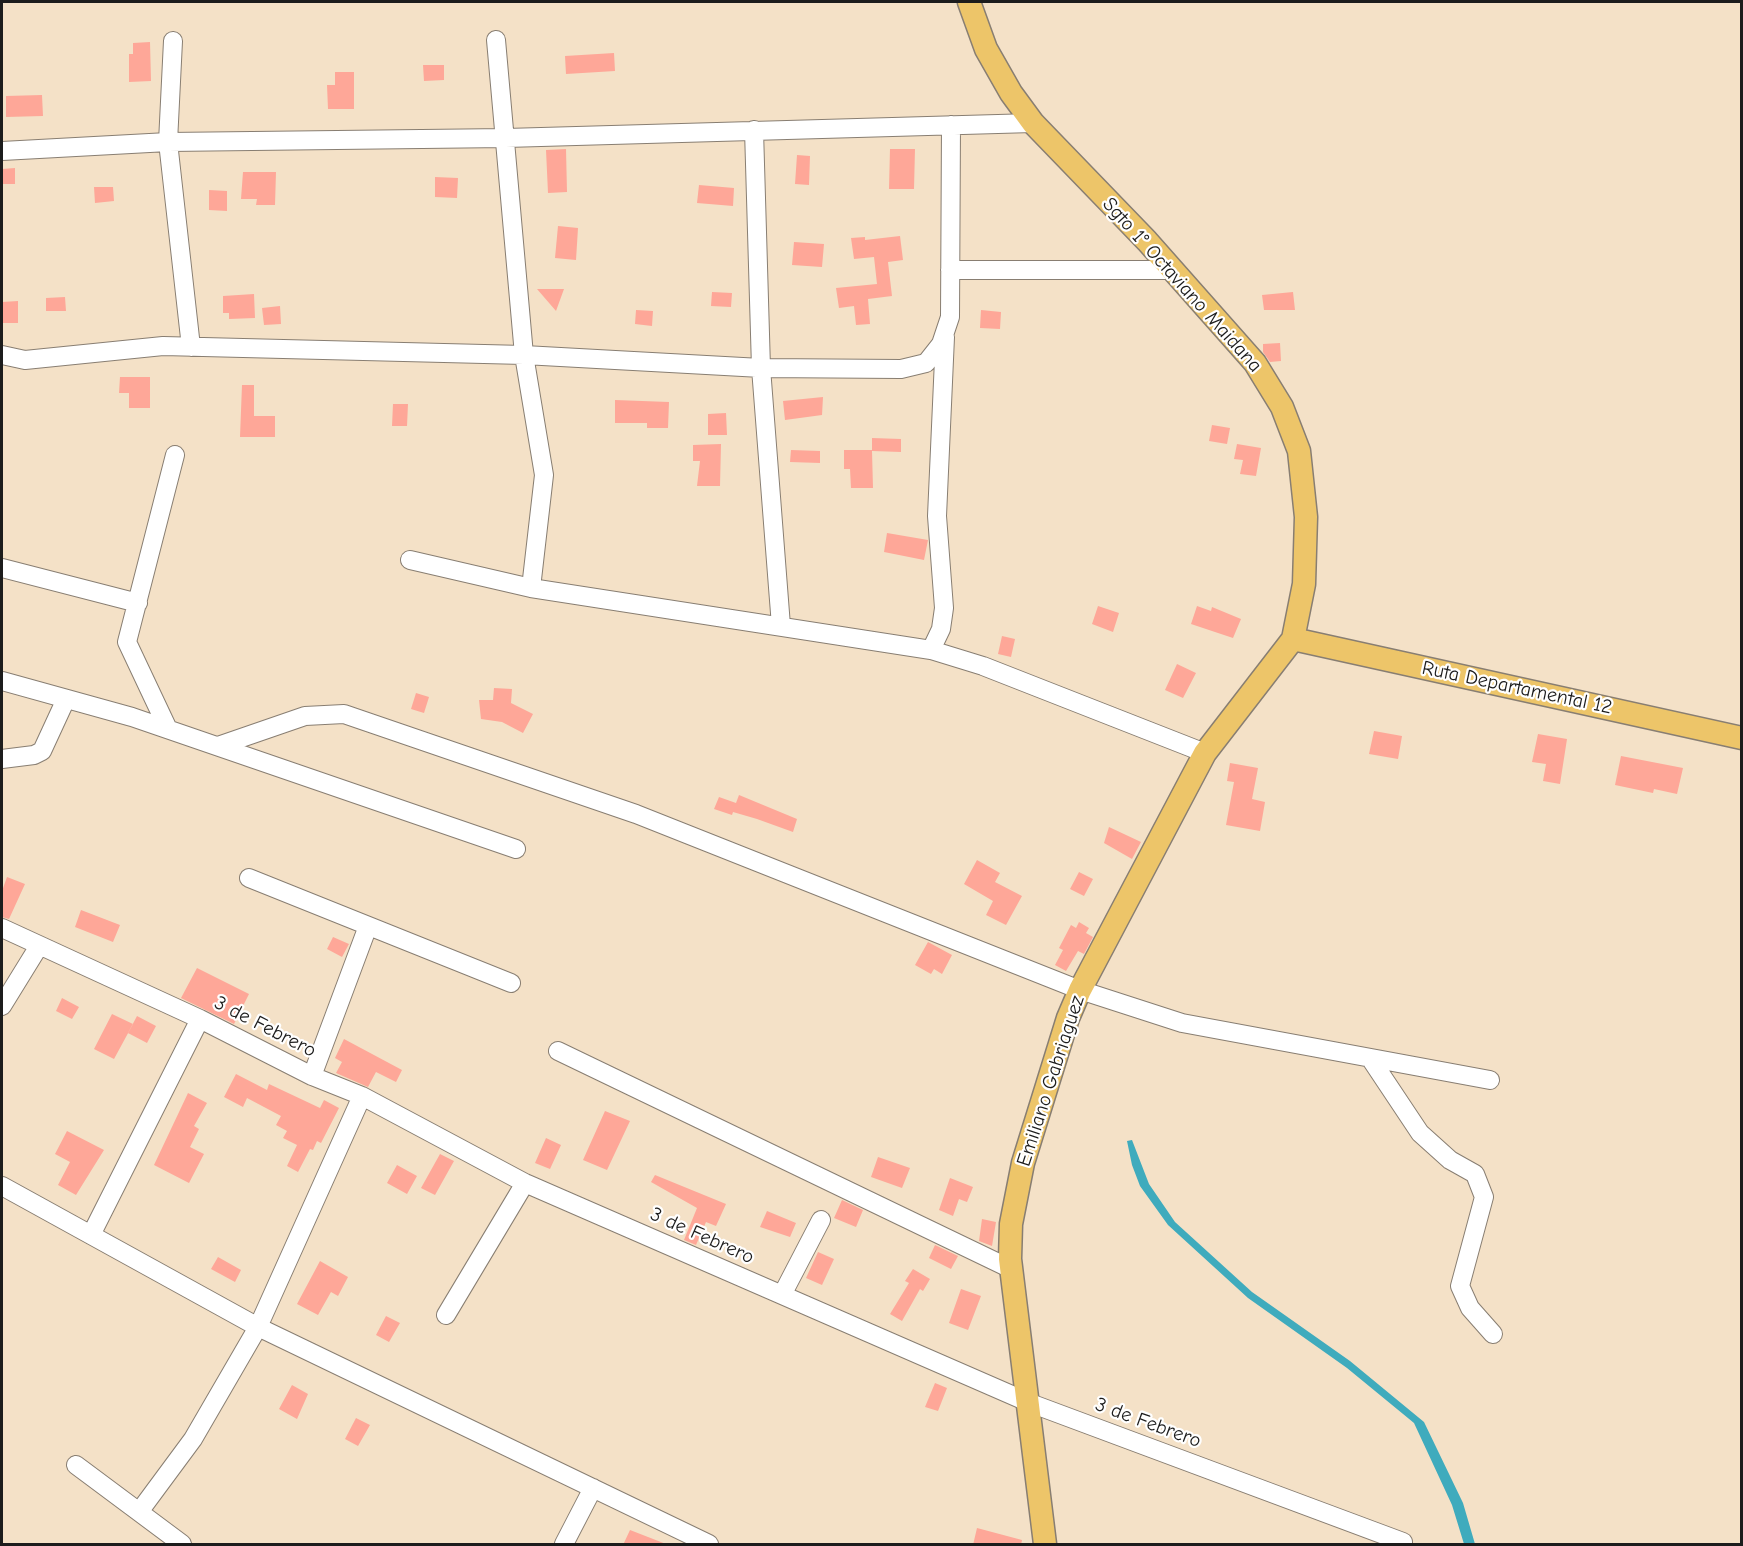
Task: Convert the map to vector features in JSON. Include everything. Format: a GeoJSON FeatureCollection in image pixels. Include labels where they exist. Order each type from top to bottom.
{"type":"FeatureCollection","features":[{"type":"Feature","properties":{"kind":"main road","name":"Sgto 1° Octaviano Maidana"},"geometry":{"type":"LineString","coordinates":[[969,2],[986,49],[1011,93],[1033,123],[1172,270],[1255,363],[1282,407],[1299,451],[1306,517],[1304,584],[1293,639]]}},
{"type":"Feature","properties":{"kind":"main road","name":"Ruta Departamental 12"},"geometry":{"type":"LineString","coordinates":[[1293,639],[1742,738]]}},
{"type":"Feature","properties":{"kind":"main road","name":"Emiliano Gabriaguez"},"geometry":{"type":"LineString","coordinates":[[1045,1545],[1030,1403],[1011,1269],[1011,1224],[1023,1163],[1068,1018],[1080,990],[1205,753],[1293,639]]}},
{"type":"Feature","properties":{"kind":"street"},"geometry":{"type":"LineString","coordinates":[[496,40],[524,355],[544,475],[531,588]]}},
{"type":"Feature","properties":{"kind":"street"},"geometry":{"type":"LineString","coordinates":[[173,41],[168,142],[191,347]]}},
{"type":"Feature","properties":{"kind":"street"},"geometry":{"type":"LineString","coordinates":[[2,151],[168,142],[506,138],[1033,123]]}},
{"type":"Feature","properties":{"kind":"street"},"geometry":{"type":"LineString","coordinates":[[2,355],[25,360],[163,346],[524,355],[761,368],[901,369],[926,363],[941,344],[950,317],[951,125]]}},
{"type":"Feature","properties":{"kind":"street"},"geometry":{"type":"LineString","coordinates":[[754,130],[761,368],[781,626]]}},
{"type":"Feature","properties":{"kind":"street"},"geometry":{"type":"LineString","coordinates":[[950,270],[1172,270]]}},
{"type":"Feature","properties":{"kind":"street"},"geometry":{"type":"LineString","coordinates":[[931,650],[940,629],[944,608],[937,516],[945,329]]}},
{"type":"Feature","properties":{"kind":"street"},"geometry":{"type":"LineString","coordinates":[[168,729],[127,642],[175,455]]}},
{"type":"Feature","properties":{"kind":"street"},"geometry":{"type":"LineString","coordinates":[[410,560],[531,588],[931,650],[983,666],[1205,753]]}},
{"type":"Feature","properties":{"kind":"street"},"geometry":{"type":"LineString","coordinates":[[2,568],[138,603]]}},
{"type":"Feature","properties":{"kind":"street"},"geometry":{"type":"LineString","coordinates":[[2,681],[168,729],[516,849]]}},
{"type":"Feature","properties":{"kind":"street"},"geometry":{"type":"LineString","coordinates":[[2,759],[34,755],[42,751],[66,699]]}},
{"type":"Feature","properties":{"kind":"street"},"geometry":{"type":"LineString","coordinates":[[218,746],[305,716],[344,714],[636,814],[1080,990],[1182,1023],[1490,1080]]}},
{"type":"Feature","properties":{"kind":"street"},"geometry":{"type":"LineString","coordinates":[[249,878],[511,983]]}},
{"type":"Feature","properties":{"kind":"street"},"geometry":{"type":"LineString","coordinates":[[312,1076],[369,926]]}},
{"type":"Feature","properties":{"kind":"street","name":"3 de Febrero"},"geometry":{"type":"LineString","coordinates":[[2,928],[200,1019],[312,1076],[362,1096],[525,1183],[1030,1403],[1403,1542]]}},
{"type":"Feature","properties":{"kind":"street"},"geometry":{"type":"LineString","coordinates":[[2,1006],[39,946]]}},
{"type":"Feature","properties":{"kind":"street"},"geometry":{"type":"LineString","coordinates":[[91,1235],[200,1019]]}},
{"type":"Feature","properties":{"kind":"street"},"geometry":{"type":"LineString","coordinates":[[558,1052],[1011,1269]]}},
{"type":"Feature","properties":{"kind":"street"},"geometry":{"type":"LineString","coordinates":[[1370,1058],[1420,1133],[1450,1160],[1475,1174],[1484,1197],[1460,1286],[1470,1308],[1493,1334]]}},
{"type":"Feature","properties":{"kind":"street"},"geometry":{"type":"LineString","coordinates":[[139,1512],[193,1439],[258,1327],[362,1096]]}},
{"type":"Feature","properties":{"kind":"street"},"geometry":{"type":"LineString","coordinates":[[446,1315],[525,1183]]}},
{"type":"Feature","properties":{"kind":"street"},"geometry":{"type":"LineString","coordinates":[[2,1186],[258,1327],[709,1545]]}},
{"type":"Feature","properties":{"kind":"street"},"geometry":{"type":"LineString","coordinates":[[782,1295],[821,1220]]}},
{"type":"Feature","properties":{"kind":"street"},"geometry":{"type":"LineString","coordinates":[[76,1465],[182,1545]]}},
{"type":"Feature","properties":{"kind":"street"},"geometry":{"type":"LineString","coordinates":[[564,1545],[593,1488]]}},
{"type":"Feature","properties":{"kind":"water"},"geometry":{"type":"Polygon","coordinates":[[[1132,1140],[1149,1184],[1175,1222],[1252,1292],[1350,1361],[1424,1422],[1463,1503],[1475,1544],[1464,1544],[1452,1505],[1414,1423],[1347,1368],[1248,1298],[1168,1225],[1140,1186],[1132,1165],[1127,1141],[1132,1140]]]}},
{"type":"Feature","properties":{"kind":"building"},"geometry":{"type":"Polygon","coordinates":[[[150,42],[151,81],[129,82],[129,54],[133,54],[133,43],[150,42]]]}},
{"type":"Feature","properties":{"kind":"building"},"geometry":{"type":"Polygon","coordinates":[[[614,53],[615,71],[566,74],[565,56],[614,53]]]}},
{"type":"Feature","properties":{"kind":"building"},"geometry":{"type":"Polygon","coordinates":[[[423,65],[444,65],[444,80],[424,81],[423,65]]]}},
{"type":"Feature","properties":{"kind":"building"},"geometry":{"type":"Polygon","coordinates":[[[335,72],[354,72],[354,109],[328,109],[327,85],[335,85],[335,72]]]}},
{"type":"Feature","properties":{"kind":"building"},"geometry":{"type":"Polygon","coordinates":[[[42,95],[43,116],[6,117],[6,96],[42,95]]]}},
{"type":"Feature","properties":{"kind":"building"},"geometry":{"type":"Polygon","coordinates":[[[566,149],[567,192],[548,193],[546,150],[566,149]]]}},
{"type":"Feature","properties":{"kind":"building"},"geometry":{"type":"Polygon","coordinates":[[[890,149],[915,149],[914,189],[889,189],[890,149]]]}},
{"type":"Feature","properties":{"kind":"building"},"geometry":{"type":"Polygon","coordinates":[[[797,155],[810,156],[809,185],[795,184],[797,155]]]}},
{"type":"Feature","properties":{"kind":"building"},"geometry":{"type":"Polygon","coordinates":[[[15,168],[15,184],[2,184],[2,169],[15,168]]]}},
{"type":"Feature","properties":{"kind":"building"},"geometry":{"type":"Polygon","coordinates":[[[243,172],[276,172],[275,205],[256,205],[257,199],[241,199],[243,172]]]}},
{"type":"Feature","properties":{"kind":"building"},"geometry":{"type":"Polygon","coordinates":[[[435,177],[458,178],[457,198],[435,197],[435,177]]]}},
{"type":"Feature","properties":{"kind":"building"},"geometry":{"type":"Polygon","coordinates":[[[699,185],[734,188],[733,206],[697,203],[699,185]]]}},
{"type":"Feature","properties":{"kind":"building"},"geometry":{"type":"Polygon","coordinates":[[[94,187],[113,187],[114,201],[95,203],[94,187]]]}},
{"type":"Feature","properties":{"kind":"building"},"geometry":{"type":"Polygon","coordinates":[[[209,190],[227,191],[227,211],[209,210],[209,190]]]}},
{"type":"Feature","properties":{"kind":"building"},"geometry":{"type":"Polygon","coordinates":[[[558,226],[578,228],[576,260],[555,258],[558,226]]]}},
{"type":"Feature","properties":{"kind":"building"},"geometry":{"type":"Polygon","coordinates":[[[900,236],[903,260],[888,262],[892,296],[868,299],[870,324],[856,325],[854,306],[839,308],[836,288],[877,284],[874,257],[854,259],[851,238],[865,237],[865,240],[900,236]]]}},
{"type":"Feature","properties":{"kind":"building"},"geometry":{"type":"Polygon","coordinates":[[[794,242],[824,244],[822,267],[792,265],[794,242]]]}},
{"type":"Feature","properties":{"kind":"building"},"geometry":{"type":"Polygon","coordinates":[[[537,289],[564,289],[556,311],[537,289]]]}},
{"type":"Feature","properties":{"kind":"building"},"geometry":{"type":"Polygon","coordinates":[[[712,292],[732,293],[731,307],[711,306],[712,292]]]}},
{"type":"Feature","properties":{"kind":"building"},"geometry":{"type":"Polygon","coordinates":[[[1293,292],[1295,310],[1264,310],[1262,295],[1293,292]]]}},
{"type":"Feature","properties":{"kind":"building"},"geometry":{"type":"Polygon","coordinates":[[[254,294],[255,318],[229,319],[229,313],[223,313],[223,296],[254,294]]]}},
{"type":"Feature","properties":{"kind":"building"},"geometry":{"type":"Polygon","coordinates":[[[65,297],[66,311],[46,311],[46,298],[65,297]]]}},
{"type":"Feature","properties":{"kind":"building"},"geometry":{"type":"Polygon","coordinates":[[[18,301],[18,323],[2,323],[2,302],[18,301]]]}},
{"type":"Feature","properties":{"kind":"building"},"geometry":{"type":"Polygon","coordinates":[[[280,306],[281,324],[264,325],[262,308],[280,306]]]}},
{"type":"Feature","properties":{"kind":"building"},"geometry":{"type":"Polygon","coordinates":[[[636,310],[653,311],[652,326],[635,324],[636,310]]]}},
{"type":"Feature","properties":{"kind":"building"},"geometry":{"type":"Polygon","coordinates":[[[981,310],[1001,312],[1000,329],[980,328],[981,310]]]}},
{"type":"Feature","properties":{"kind":"building"},"geometry":{"type":"Polygon","coordinates":[[[1280,343],[1281,361],[1270,362],[1263,352],[1263,344],[1280,343]]]}},
{"type":"Feature","properties":{"kind":"building"},"geometry":{"type":"Polygon","coordinates":[[[120,377],[150,377],[150,408],[129,408],[129,393],[119,393],[120,377]]]}},
{"type":"Feature","properties":{"kind":"building"},"geometry":{"type":"Polygon","coordinates":[[[242,385],[254,385],[254,416],[275,416],[275,437],[240,437],[242,385]]]}},
{"type":"Feature","properties":{"kind":"building"},"geometry":{"type":"Polygon","coordinates":[[[823,397],[822,415],[785,420],[783,401],[823,397]]]}},
{"type":"Feature","properties":{"kind":"building"},"geometry":{"type":"Polygon","coordinates":[[[615,400],[669,402],[668,428],[647,428],[647,423],[615,423],[615,400]]]}},
{"type":"Feature","properties":{"kind":"building"},"geometry":{"type":"Polygon","coordinates":[[[393,404],[408,404],[407,426],[392,426],[393,404]]]}},
{"type":"Feature","properties":{"kind":"building"},"geometry":{"type":"Polygon","coordinates":[[[726,413],[727,435],[708,435],[708,414],[726,413]]]}},
{"type":"Feature","properties":{"kind":"building"},"geometry":{"type":"Polygon","coordinates":[[[1212,425],[1230,428],[1227,444],[1209,441],[1212,425]]]}},
{"type":"Feature","properties":{"kind":"building"},"geometry":{"type":"Polygon","coordinates":[[[872,438],[901,439],[901,452],[872,451],[873,488],[851,488],[850,469],[844,469],[844,450],[872,450],[872,438]]]}},
{"type":"Feature","properties":{"kind":"building"},"geometry":{"type":"Polygon","coordinates":[[[721,444],[720,486],[697,486],[700,461],[693,461],[693,445],[721,444]]]}},
{"type":"Feature","properties":{"kind":"building"},"geometry":{"type":"Polygon","coordinates":[[[1237,444],[1261,448],[1256,476],[1240,474],[1243,460],[1234,459],[1237,444]]]}},
{"type":"Feature","properties":{"kind":"building"},"geometry":{"type":"Polygon","coordinates":[[[791,450],[820,451],[820,463],[790,462],[791,450]]]}},
{"type":"Feature","properties":{"kind":"building"},"geometry":{"type":"Polygon","coordinates":[[[887,533],[928,540],[924,560],[884,552],[887,533]]]}},
{"type":"Feature","properties":{"kind":"building"},"geometry":{"type":"Polygon","coordinates":[[[1098,606],[1119,613],[1113,632],[1092,624],[1098,606]]]}},
{"type":"Feature","properties":{"kind":"building"},"geometry":{"type":"Polygon","coordinates":[[[1197,606],[1211,611],[1212,607],[1241,619],[1233,638],[1191,624],[1197,606]]]}},
{"type":"Feature","properties":{"kind":"building"},"geometry":{"type":"Polygon","coordinates":[[[1002,636],[1015,639],[1011,657],[998,654],[1002,636]]]}},
{"type":"Feature","properties":{"kind":"building"},"geometry":{"type":"Polygon","coordinates":[[[1177,664],[1196,673],[1183,698],[1165,690],[1177,664]]]}},
{"type":"Feature","properties":{"kind":"building"},"geometry":{"type":"Polygon","coordinates":[[[494,688],[512,689],[511,703],[533,714],[523,733],[502,722],[481,719],[479,700],[493,700],[494,688]]]}},
{"type":"Feature","properties":{"kind":"building"},"geometry":{"type":"Polygon","coordinates":[[[416,693],[429,697],[424,713],[411,709],[416,693]]]}},
{"type":"Feature","properties":{"kind":"building"},"geometry":{"type":"Polygon","coordinates":[[[1374,731],[1402,736],[1398,759],[1369,754],[1374,731]]]}},
{"type":"Feature","properties":{"kind":"building"},"geometry":{"type":"Polygon","coordinates":[[[1538,734],[1567,739],[1560,784],[1543,781],[1546,764],[1532,762],[1538,734]]]}},
{"type":"Feature","properties":{"kind":"building"},"geometry":{"type":"Polygon","coordinates":[[[1621,756],[1683,768],[1677,794],[1654,789],[1653,793],[1615,785],[1621,756]]]}},
{"type":"Feature","properties":{"kind":"building"},"geometry":{"type":"Polygon","coordinates":[[[1230,763],[1258,768],[1252,799],[1265,802],[1260,831],[1226,825],[1234,782],[1227,781],[1230,763]]]}},
{"type":"Feature","properties":{"kind":"building"},"geometry":{"type":"Polygon","coordinates":[[[739,795],[797,819],[793,832],[733,812],[732,815],[714,809],[719,797],[736,803],[739,795]]]}},
{"type":"Feature","properties":{"kind":"building"},"geometry":{"type":"Polygon","coordinates":[[[1109,827],[1141,842],[1132,859],[1104,843],[1109,827]]]}},
{"type":"Feature","properties":{"kind":"building"},"geometry":{"type":"Polygon","coordinates":[[[977,860],[1000,873],[995,882],[1022,896],[1006,925],[986,915],[993,901],[964,884],[977,860]]]}},
{"type":"Feature","properties":{"kind":"building"},"geometry":{"type":"Polygon","coordinates":[[[1079,872],[1093,879],[1084,896],[1070,889],[1079,872]]]}},
{"type":"Feature","properties":{"kind":"building"},"geometry":{"type":"Polygon","coordinates":[[[7,877],[25,884],[9,919],[2,917],[2,891],[7,877]]]}},
{"type":"Feature","properties":{"kind":"building"},"geometry":{"type":"Polygon","coordinates":[[[81,910],[120,925],[113,942],[75,927],[81,910]]]}},
{"type":"Feature","properties":{"kind":"building"},"geometry":{"type":"Polygon","coordinates":[[[1079,922],[1089,928],[1086,933],[1093,937],[1084,954],[1078,951],[1066,971],[1055,965],[1063,950],[1059,948],[1071,925],[1076,928],[1079,922]]]}},
{"type":"Feature","properties":{"kind":"building"},"geometry":{"type":"Polygon","coordinates":[[[333,937],[349,944],[342,957],[327,949],[333,937]]]}},
{"type":"Feature","properties":{"kind":"building"},"geometry":{"type":"Polygon","coordinates":[[[928,942],[952,955],[942,974],[934,969],[931,974],[915,965],[928,942]]]}},
{"type":"Feature","properties":{"kind":"building"},"geometry":{"type":"Polygon","coordinates":[[[197,968],[249,994],[234,1024],[181,998],[197,968]]]}},
{"type":"Feature","properties":{"kind":"building"},"geometry":{"type":"Polygon","coordinates":[[[62,998],[79,1007],[72,1019],[56,1011],[62,998]]]}},
{"type":"Feature","properties":{"kind":"building"},"geometry":{"type":"Polygon","coordinates":[[[112,1014],[133,1024],[114,1059],[94,1049],[112,1014]]]}},
{"type":"Feature","properties":{"kind":"building"},"geometry":{"type":"Polygon","coordinates":[[[137,1016],[156,1026],[147,1043],[128,1033],[137,1016]]]}},
{"type":"Feature","properties":{"kind":"building"},"geometry":{"type":"Polygon","coordinates":[[[344,1039],[402,1070],[396,1082],[376,1072],[368,1087],[336,1073],[342,1062],[335,1058],[344,1039]]]}},
{"type":"Feature","properties":{"kind":"building"},"geometry":{"type":"Polygon","coordinates":[[[236,1074],[267,1090],[269,1084],[320,1108],[324,1100],[339,1108],[321,1143],[317,1141],[313,1150],[310,1149],[298,1172],[287,1166],[297,1145],[283,1138],[287,1131],[276,1125],[281,1116],[247,1098],[243,1107],[224,1097],[236,1074]]]}},
{"type":"Feature","properties":{"kind":"building"},"geometry":{"type":"Polygon","coordinates":[[[188,1093],[207,1103],[194,1126],[199,1129],[190,1147],[204,1154],[189,1183],[154,1165],[188,1093]]]}},
{"type":"Feature","properties":{"kind":"building"},"geometry":{"type":"Polygon","coordinates":[[[605,1111],[630,1121],[607,1170],[583,1160],[605,1111]]]}},
{"type":"Feature","properties":{"kind":"building"},"geometry":{"type":"Polygon","coordinates":[[[67,1131],[104,1150],[76,1195],[58,1185],[70,1162],[55,1154],[67,1131]]]}},
{"type":"Feature","properties":{"kind":"building"},"geometry":{"type":"Polygon","coordinates":[[[546,1138],[561,1145],[550,1169],[535,1163],[546,1138]]]}},
{"type":"Feature","properties":{"kind":"building"},"geometry":{"type":"Polygon","coordinates":[[[440,1154],[454,1161],[435,1195],[421,1188],[440,1154]]]}},
{"type":"Feature","properties":{"kind":"building"},"geometry":{"type":"Polygon","coordinates":[[[878,1157],[910,1168],[902,1188],[871,1177],[878,1157]]]}},
{"type":"Feature","properties":{"kind":"building"},"geometry":{"type":"Polygon","coordinates":[[[397,1165],[417,1176],[407,1194],[387,1183],[397,1165]]]}},
{"type":"Feature","properties":{"kind":"building"},"geometry":{"type":"Polygon","coordinates":[[[655,1175],[726,1204],[716,1226],[706,1222],[696,1245],[684,1240],[697,1208],[651,1182],[655,1175]]]}},
{"type":"Feature","properties":{"kind":"building"},"geometry":{"type":"Polygon","coordinates":[[[950,1178],[973,1187],[967,1202],[959,1199],[953,1216],[939,1210],[950,1178]]]}},
{"type":"Feature","properties":{"kind":"building"},"geometry":{"type":"Polygon","coordinates":[[[842,1200],[863,1210],[856,1227],[834,1218],[842,1200]]]}},
{"type":"Feature","properties":{"kind":"building"},"geometry":{"type":"Polygon","coordinates":[[[767,1211],[796,1223],[790,1237],[760,1227],[767,1211]]]}},
{"type":"Feature","properties":{"kind":"building"},"geometry":{"type":"Polygon","coordinates":[[[982,1219],[996,1222],[992,1246],[979,1241],[982,1219]]]}},
{"type":"Feature","properties":{"kind":"building"},"geometry":{"type":"Polygon","coordinates":[[[935,1245],[958,1256],[951,1269],[929,1258],[935,1245]]]}},
{"type":"Feature","properties":{"kind":"building"},"geometry":{"type":"Polygon","coordinates":[[[818,1252],[834,1259],[822,1285],[806,1278],[818,1252]]]}},
{"type":"Feature","properties":{"kind":"building"},"geometry":{"type":"Polygon","coordinates":[[[218,1257],[241,1270],[235,1282],[211,1269],[218,1257]]]}},
{"type":"Feature","properties":{"kind":"building"},"geometry":{"type":"Polygon","coordinates":[[[320,1261],[348,1277],[338,1296],[331,1292],[318,1315],[297,1304],[320,1261]]]}},
{"type":"Feature","properties":{"kind":"building"},"geometry":{"type":"Polygon","coordinates":[[[913,1269],[930,1279],[923,1291],[920,1289],[902,1321],[890,1314],[909,1283],[905,1281],[913,1269]]]}},
{"type":"Feature","properties":{"kind":"building"},"geometry":{"type":"Polygon","coordinates":[[[961,1289],[981,1296],[968,1330],[949,1323],[961,1289]]]}},
{"type":"Feature","properties":{"kind":"building"},"geometry":{"type":"Polygon","coordinates":[[[386,1316],[400,1323],[389,1342],[376,1335],[386,1316]]]}},
{"type":"Feature","properties":{"kind":"building"},"geometry":{"type":"Polygon","coordinates":[[[935,1383],[947,1388],[938,1411],[925,1407],[935,1383]]]}},
{"type":"Feature","properties":{"kind":"building"},"geometry":{"type":"Polygon","coordinates":[[[292,1385],[308,1394],[297,1419],[279,1409],[292,1385]]]}},
{"type":"Feature","properties":{"kind":"building"},"geometry":{"type":"Polygon","coordinates":[[[356,1418],[370,1425],[358,1446],[345,1439],[356,1418]]]}},
{"type":"Feature","properties":{"kind":"building"},"geometry":{"type":"Polygon","coordinates":[[[977,1528],[1022,1540],[1021,1545],[973,1545],[977,1528]]]}},
{"type":"Feature","properties":{"kind":"building"},"geometry":{"type":"Polygon","coordinates":[[[630,1530],[666,1544],[623,1545],[630,1530]]]}}]}
